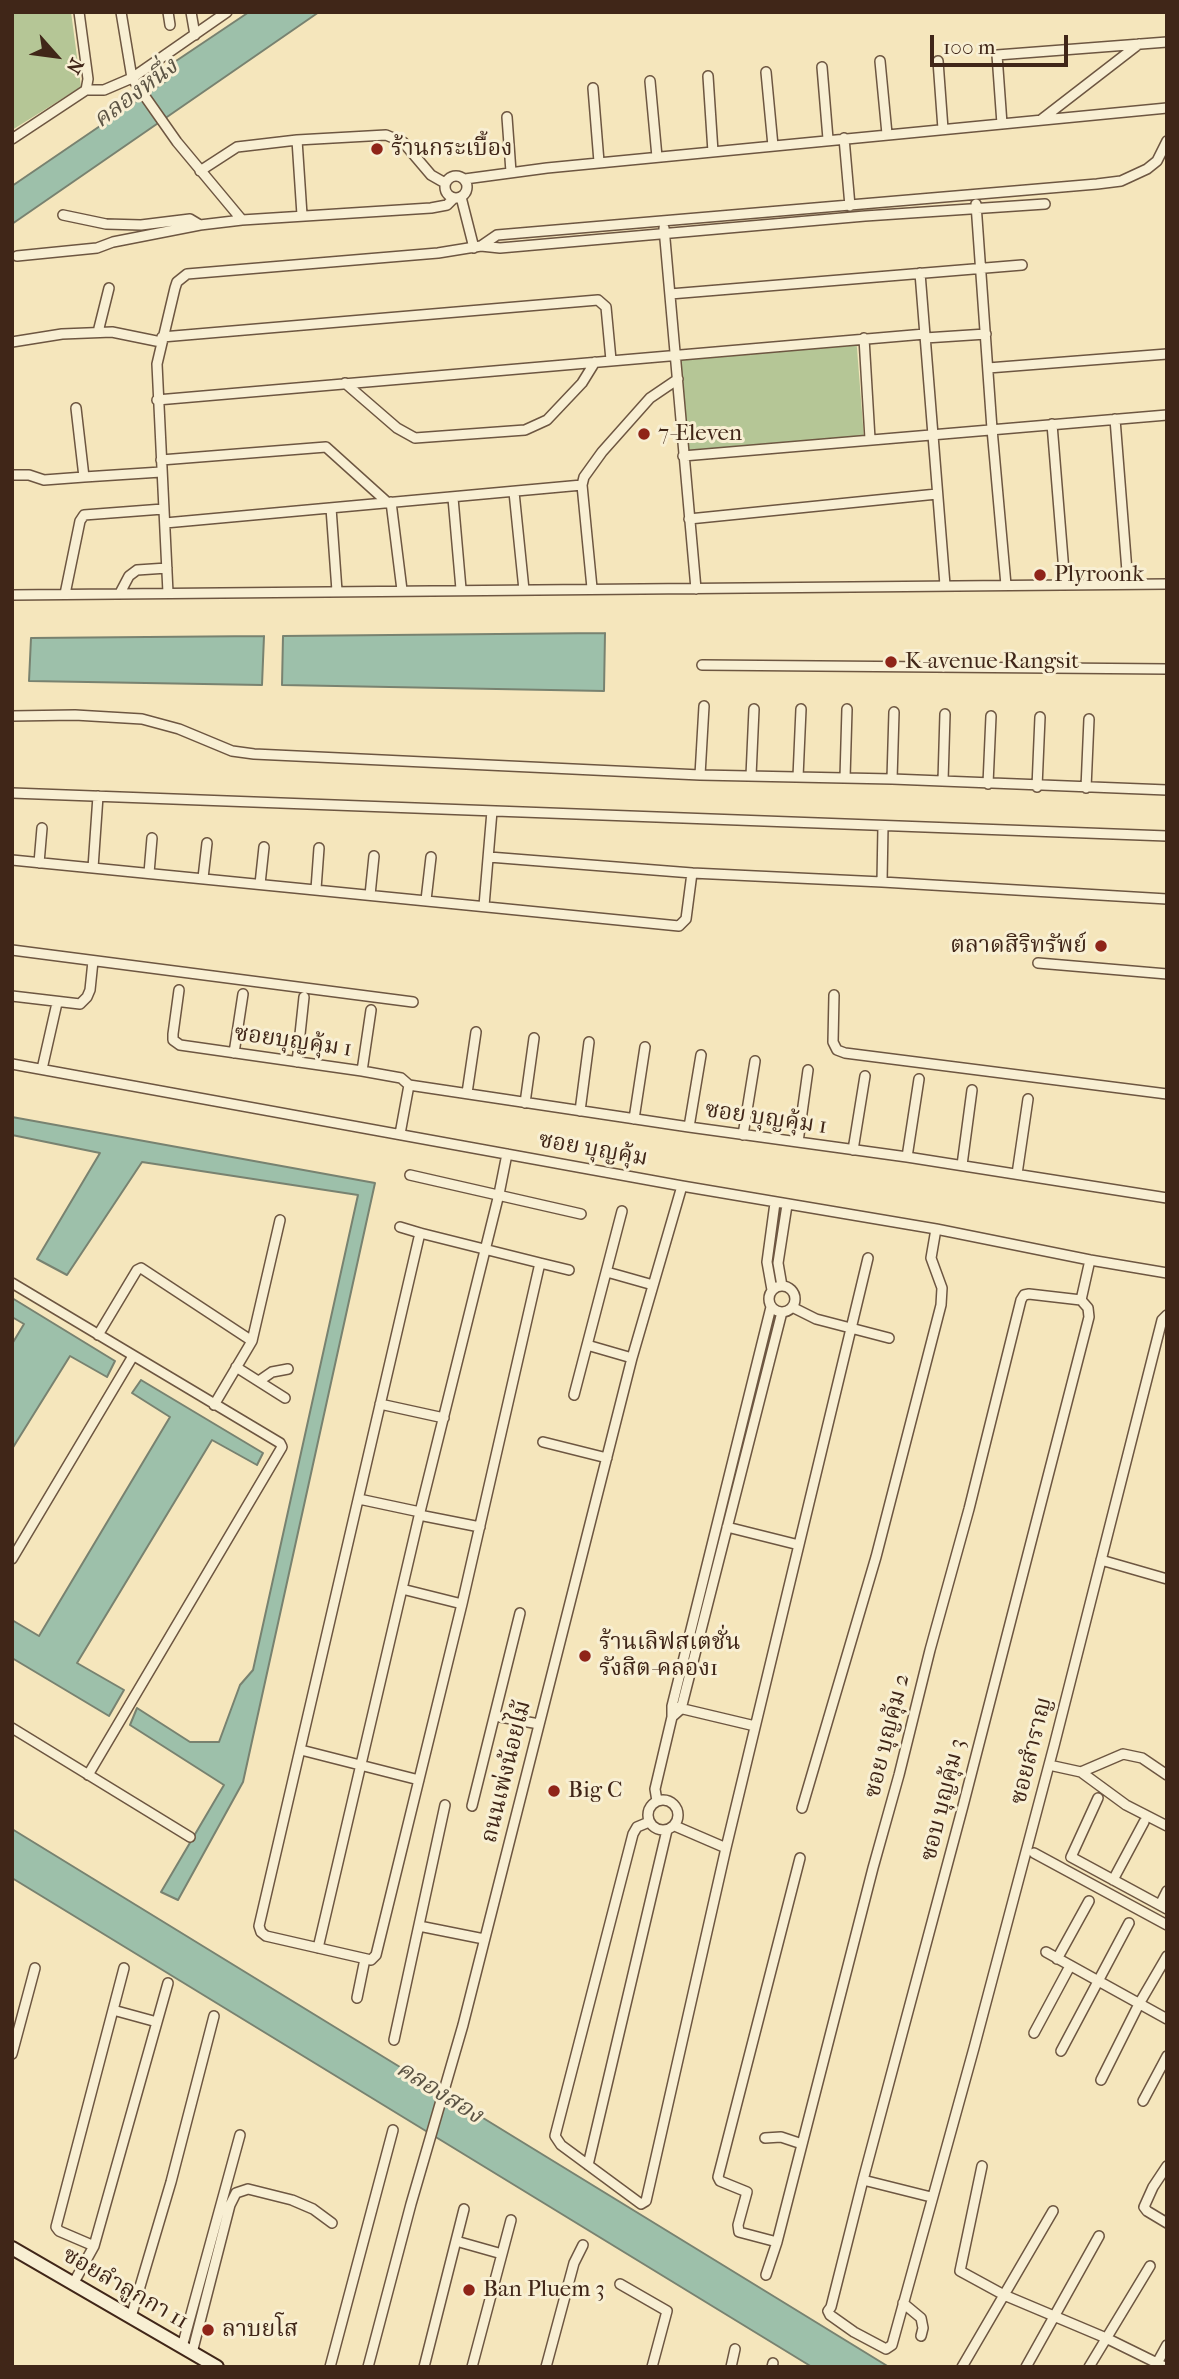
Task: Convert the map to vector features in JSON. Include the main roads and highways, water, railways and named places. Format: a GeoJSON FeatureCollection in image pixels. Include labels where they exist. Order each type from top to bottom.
{"type":"FeatureCollection","features":[{"type":"Feature","properties":{"kind":"water"},"geometry":{"type":"Polygon","coordinates":[[[249,12],[319,12],[12,224],[12,186],[166,81],[167,67],[249,12]]]}},
{"type":"Feature","properties":{"kind":"water"},"geometry":{"type":"Polygon","coordinates":[[[605,633],[604,691],[282,685],[283,636],[605,633]]]}},
{"type":"Feature","properties":{"kind":"water"},"geometry":{"type":"Polygon","coordinates":[[[264,636],[262,685],[29,681],[31,638],[264,636]]]}},
{"type":"Feature","properties":{"kind":"water"},"geometry":{"type":"Polygon","coordinates":[[[12,1117],[375,1183],[243,1782],[178,1900],[161,1892],[224,1785],[130,1725],[137,1708],[190,1742],[219,1742],[240,1685],[253,1670],[358,1195],[142,1162],[67,1275],[37,1259],[100,1153],[12,1135],[12,1117]]]}},
{"type":"Feature","properties":{"kind":"water"},"geometry":{"type":"Polygon","coordinates":[[[12,1298],[115,1361],[107,1377],[70,1356],[12,1449],[12,1344],[24,1324],[12,1317],[12,1298]]]}},
{"type":"Feature","properties":{"kind":"water"},"geometry":{"type":"Polygon","coordinates":[[[141,1380],[263,1453],[257,1465],[212,1440],[77,1663],[124,1690],[109,1716],[12,1658],[12,1620],[39,1636],[170,1417],[132,1393],[141,1380]]]}},
{"type":"Feature","properties":{"kind":"water","name":"คลองสอง"},"geometry":{"type":"Polygon","coordinates":[[[12,1829],[889,2367],[812,2367],[12,1878],[12,1829]]]}},
{"type":"Feature","properties":{"kind":"place","name":"ร้านกระเบื้อง"},"geometry":{"type":"Point","coordinates":[377,149]}},
{"type":"Feature","properties":{"kind":"place","name":"7-Eleven"},"geometry":{"type":"Point","coordinates":[644,434]}},
{"type":"Feature","properties":{"kind":"place","name":"Plyroonk"},"geometry":{"type":"Point","coordinates":[1040,575]}},
{"type":"Feature","properties":{"kind":"place","name":"K-avenue Rangsit"},"geometry":{"type":"Point","coordinates":[891,662]}},
{"type":"Feature","properties":{"kind":"place","name":"ตลาดสิริทรัพย์"},"geometry":{"type":"Point","coordinates":[1101,946]}},
{"type":"Feature","properties":{"kind":"place","name":"ร้านเลิฟสเตชั่น รังสิต-คลอง1"},"geometry":{"type":"Point","coordinates":[585,1656]}},
{"type":"Feature","properties":{"kind":"place","name":"Big C"},"geometry":{"type":"Point","coordinates":[554,1791]}},
{"type":"Feature","properties":{"kind":"place","name":"Ban Pluem 3"},"geometry":{"type":"Point","coordinates":[469,2290]}},
{"type":"Feature","properties":{"kind":"place","name":"ลาบยโส"},"geometry":{"type":"Point","coordinates":[208,2330]}},
{"type":"Feature","properties":{"kind":"water label","name":"คลองหนึ่ง"},"geometry":{"type":"Point","coordinates":[136,94]}}]}
